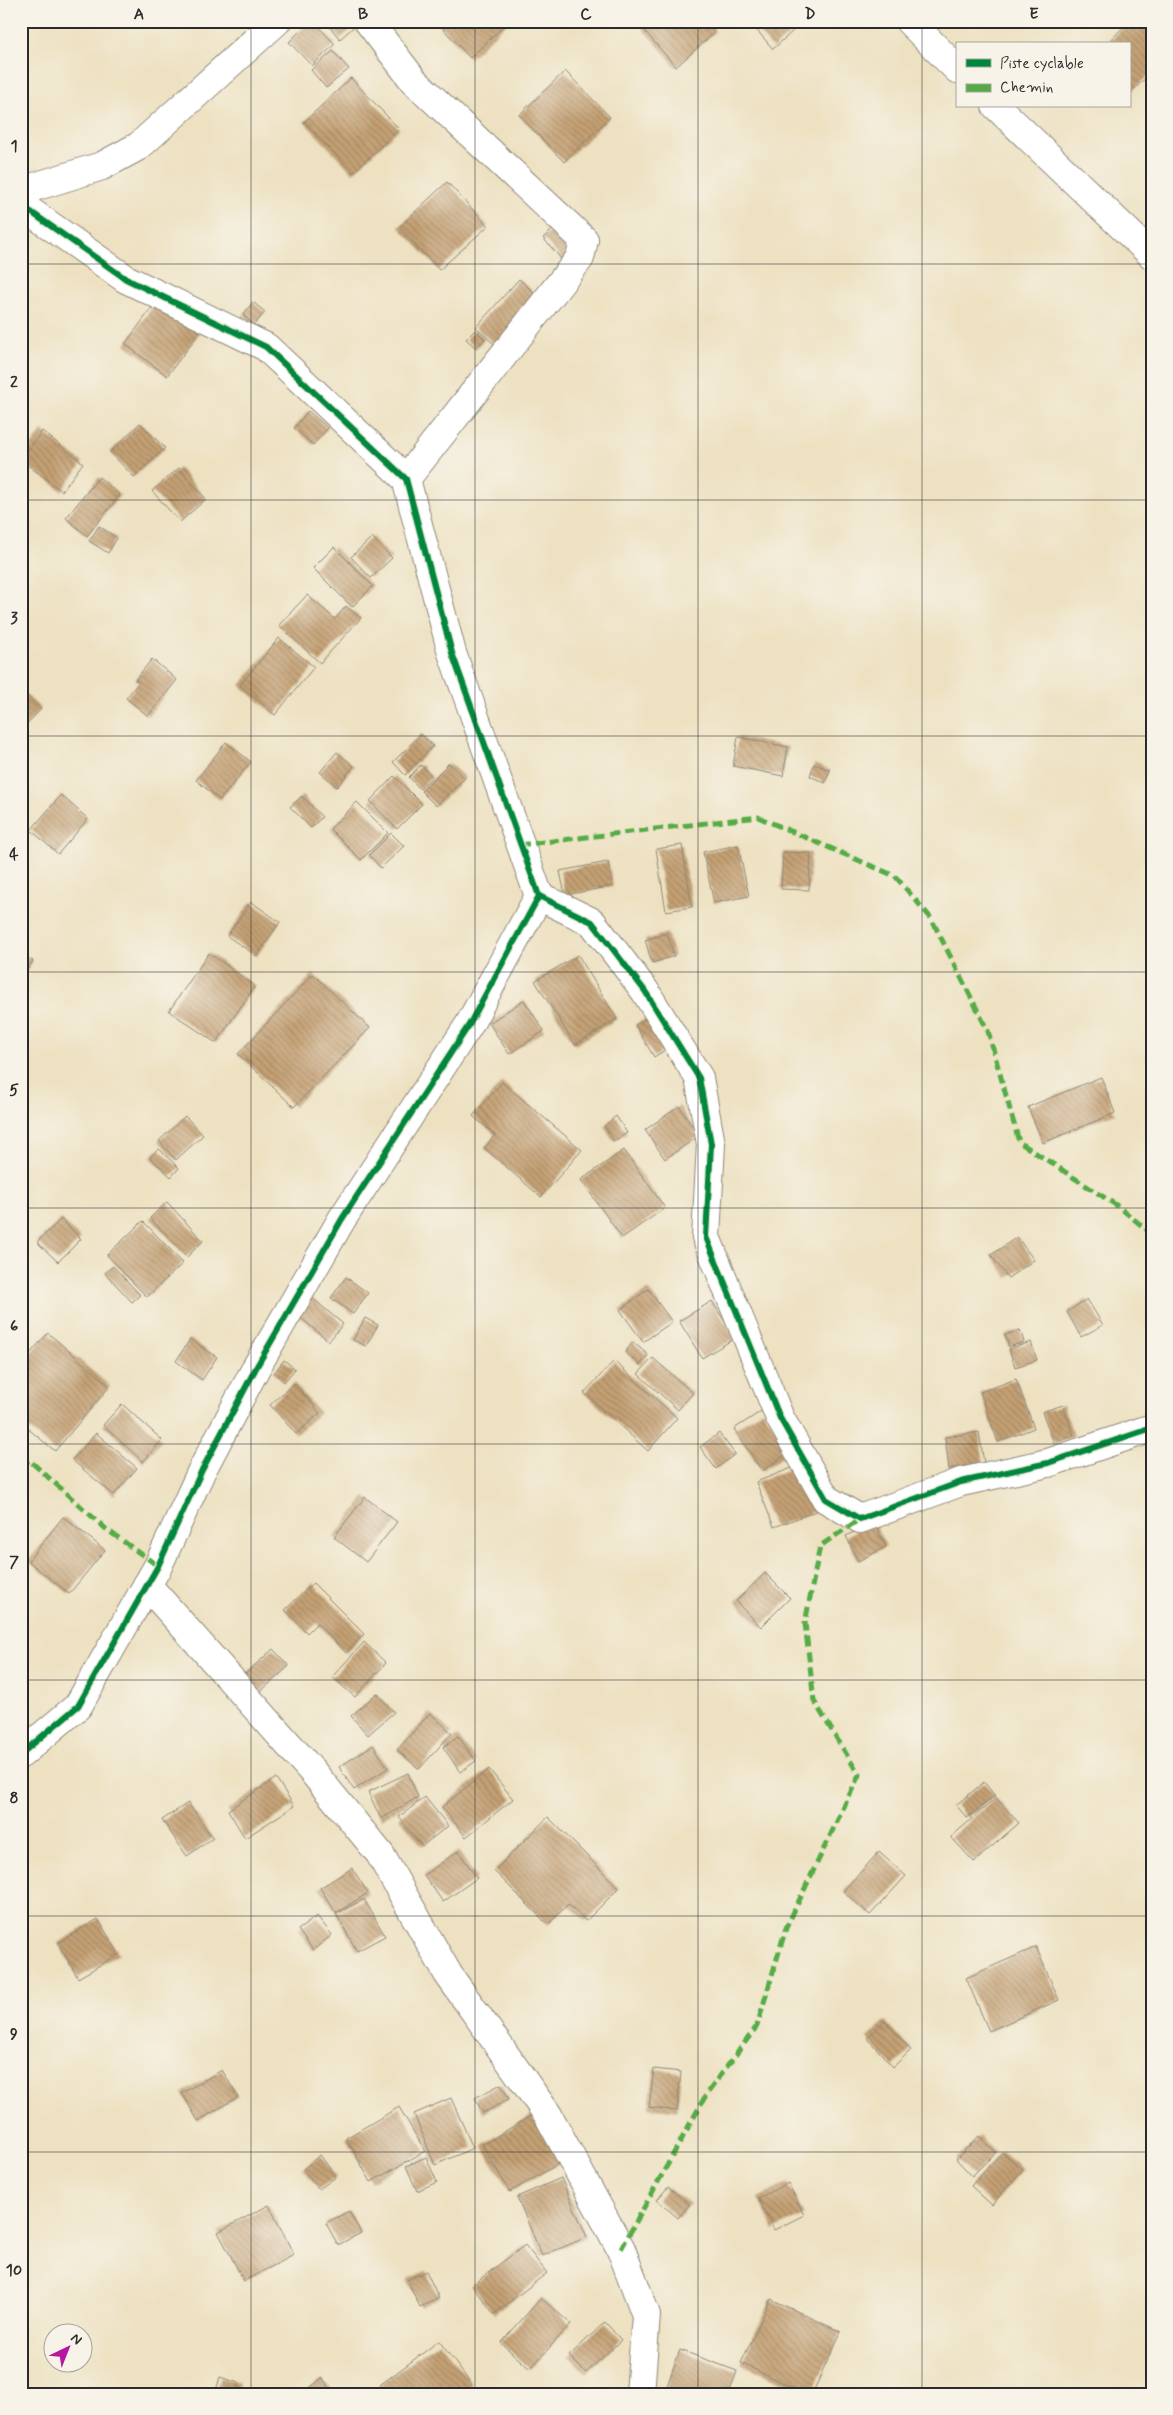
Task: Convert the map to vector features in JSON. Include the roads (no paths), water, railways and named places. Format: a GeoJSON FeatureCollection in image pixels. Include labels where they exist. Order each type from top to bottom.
{"type":"FeatureCollection","features":[{"type":"Feature","properties":{"kind":"street"},"geometry":{"type":"LineString","coordinates":[[21,191],[102,166],[140,146],[277,21]]}},
{"type":"Feature","properties":{"kind":"street"},"geometry":{"type":"LineString","coordinates":[[368,21],[414,81],[584,240],[580,258],[406,479]]}},
{"type":"Feature","properties":{"kind":"street"},"geometry":{"type":"LineString","coordinates":[[909,21],[956,68]]}},
{"type":"Feature","properties":{"kind":"street"},"geometry":{"type":"LineString","coordinates":[[998,108],[1152,255]]}},
{"type":"Feature","properties":{"kind":"street"},"geometry":{"type":"LineString","coordinates":[[21,205],[126,279],[266,347],[406,479],[452,653],[539,896],[592,922],[645,991],[699,1078],[711,1144],[706,1237],[780,1418],[826,1499],[860,1519],[962,1482],[1048,1463],[1152,1428]]}},
{"type":"Feature","properties":{"kind":"street"},"geometry":{"type":"LineString","coordinates":[[21,1754],[78,1706],[147,1585],[202,1470],[257,1366],[342,1219],[469,1025],[539,896]]}},
{"type":"Feature","properties":{"kind":"street"},"geometry":{"type":"LineString","coordinates":[[147,1585],[312,1771],[380,1854],[448,1974],[548,2115],[621,2249],[646,2314],[640,2394]]}}]}
